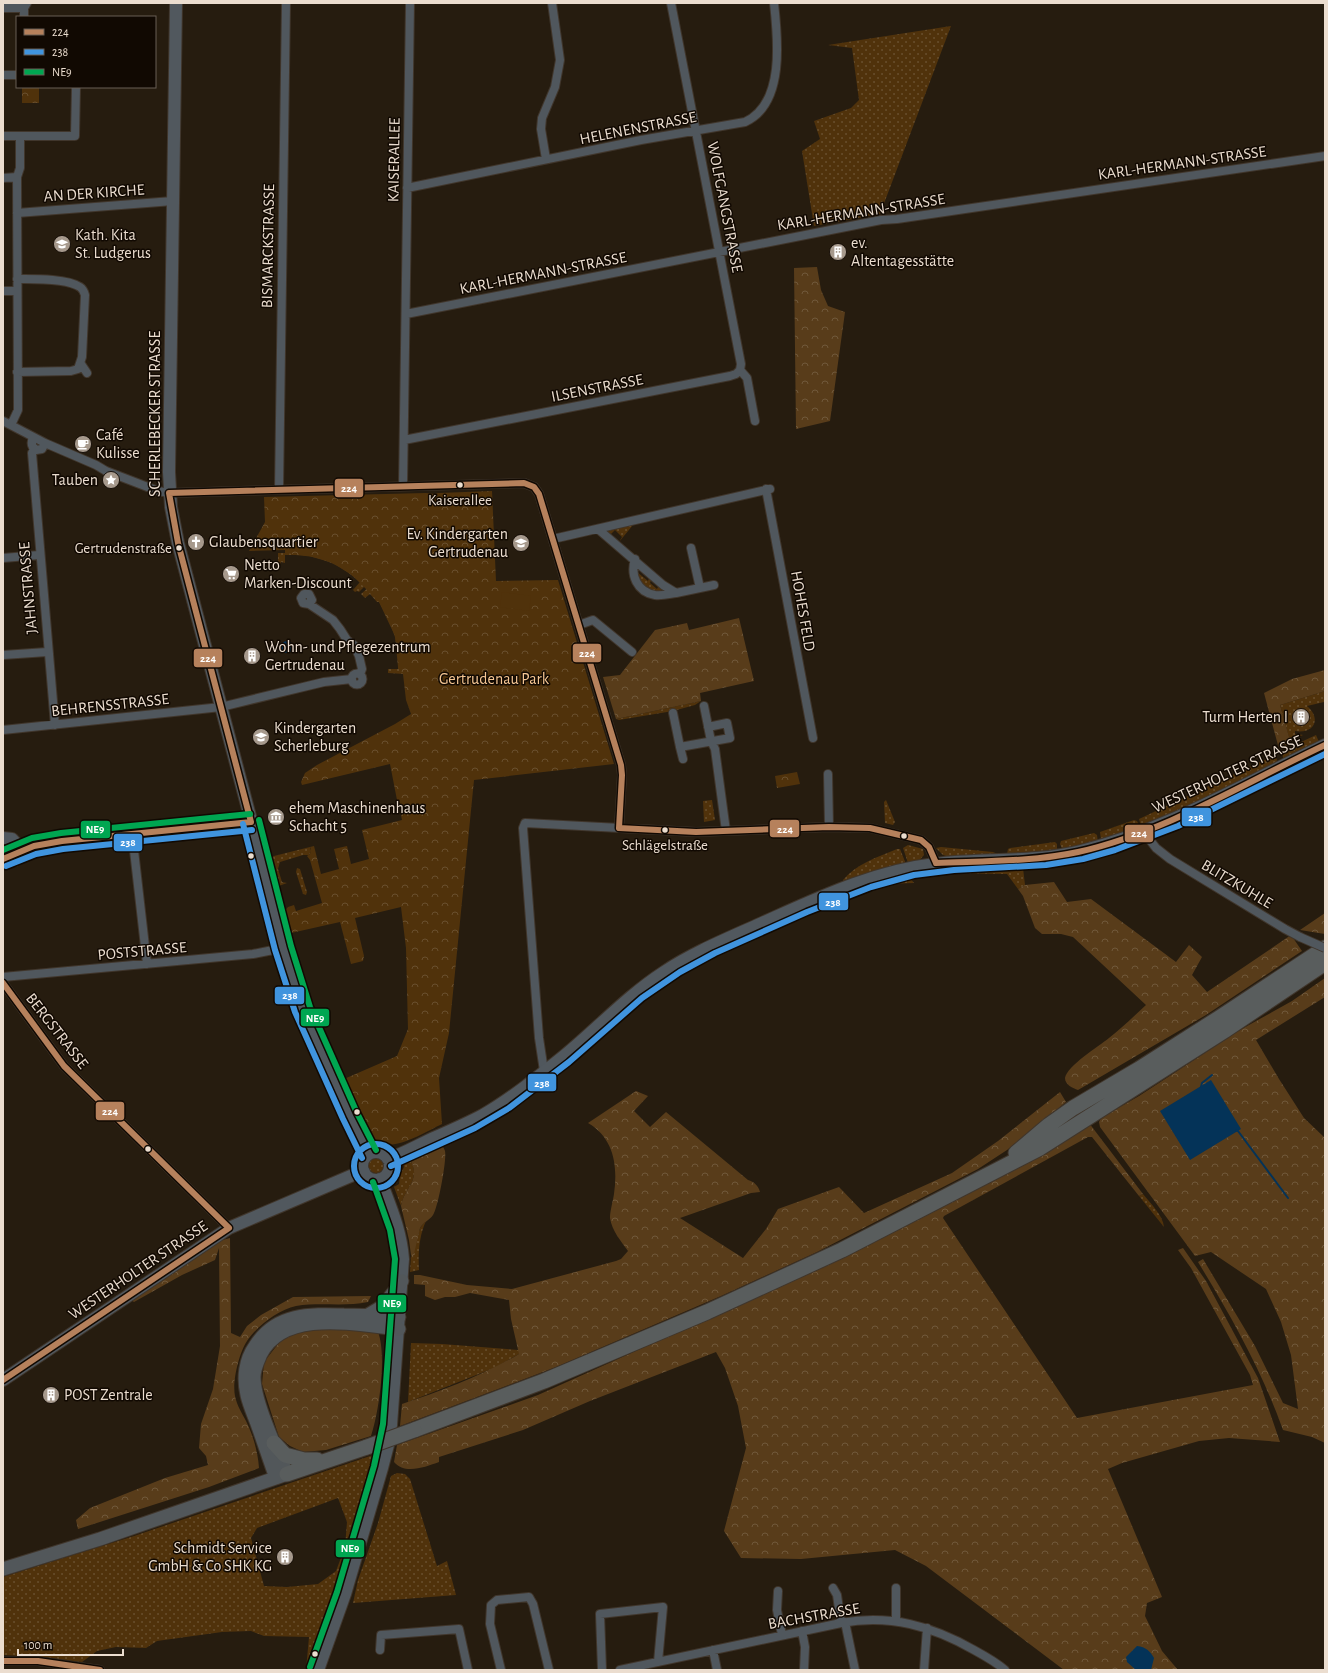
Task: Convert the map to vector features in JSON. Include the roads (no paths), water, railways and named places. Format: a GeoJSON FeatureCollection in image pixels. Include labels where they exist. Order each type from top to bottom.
{"type":"FeatureCollection","features":[{"type":"Feature","properties":{"kind":"highway"},"geometry":{"type":"LineString","coordinates":[[980,1177],[1022,1149],[1049,1125],[1073,1108],[1139,1069],[1325,948]]}},
{"type":"Feature","properties":{"kind":"highway"},"geometry":{"type":"LineString","coordinates":[[281,1476],[414,1430],[544,1381],[707,1312],[842,1250],[980,1177],[1040,1148],[1224,1031],[1325,963]]}},
{"type":"Feature","properties":{"kind":"highway"},"geometry":{"type":"LineString","coordinates":[[274,1443],[286,1455],[295,1459],[313,1461],[336,1457]]}},
{"type":"Feature","properties":{"kind":"main road"},"geometry":{"type":"LineString","coordinates":[[368,1315],[383,1306],[402,1281]]}},
{"type":"Feature","properties":{"kind":"main road"},"geometry":{"type":"LineString","coordinates":[[281,1476],[247,1395],[244,1377],[250,1352],[266,1331],[296,1316],[322,1314],[368,1315],[399,1323]]}},
{"type":"Feature","properties":{"kind":"main road"},"geometry":{"type":"LineString","coordinates":[[281,1476],[274,1443],[256,1393],[254,1376],[257,1362],[264,1349],[274,1338],[298,1326],[312,1323],[399,1323]]}},
{"type":"Feature","properties":{"kind":"main road"},"geometry":{"type":"LineString","coordinates":[[3,1569],[100,1539],[281,1476]]}},
{"type":"Feature","properties":{"kind":"street","name":"SCHERLEBECKER STRASSE"},"geometry":{"type":"LineString","coordinates":[[176,3],[169,493],[178,543],[252,822],[283,948],[303,1010],[350,1116],[369,1154]]}},
{"type":"Feature","properties":{"kind":"street","name":"BISMARCKSTRASSE"},"geometry":{"type":"LineString","coordinates":[[279,489],[286,3]]}},
{"type":"Feature","properties":{"kind":"street","name":"KAISERALLEE"},"geometry":{"type":"LineString","coordinates":[[403,486],[410,3]]}},
{"type":"Feature","properties":{"kind":"street"},"geometry":{"type":"LineString","coordinates":[[546,159],[541,129],[542,118],[555,87],[560,60],[552,3]]}},
{"type":"Feature","properties":{"kind":"street","name":"WOLFGANGSTRASSE"},"geometry":{"type":"LineString","coordinates":[[671,3],[741,364],[740,370]]}},
{"type":"Feature","properties":{"kind":"street","name":"HELENENSTRASSE"},"geometry":{"type":"LineString","coordinates":[[407,188],[641,140],[745,122],[758,115],[766,104],[772,89],[777,59],[774,3]]}},
{"type":"Feature","properties":{"kind":"street"},"geometry":{"type":"LineString","coordinates":[[3,8],[25,9]]}},
{"type":"Feature","properties":{"kind":"street"},"geometry":{"type":"LineString","coordinates":[[3,75],[16,75]]}},
{"type":"Feature","properties":{"kind":"street"},"geometry":{"type":"LineString","coordinates":[[3,136],[75,136],[76,88]]}},
{"type":"Feature","properties":{"kind":"street"},"geometry":{"type":"LineString","coordinates":[[11,425],[18,410],[17,177],[20,168],[20,136]]}},
{"type":"Feature","properties":{"kind":"street","name":"KARL-HERMANN-STRASSE"},"geometry":{"type":"LineString","coordinates":[[406,314],[881,220],[897,219],[1325,156]]}},
{"type":"Feature","properties":{"kind":"street"},"geometry":{"type":"LineString","coordinates":[[3,178],[17,177]]}},
{"type":"Feature","properties":{"kind":"street","name":"AN DER KIRCHE"},"geometry":{"type":"LineString","coordinates":[[17,213],[174,201]]}},
{"type":"Feature","properties":{"kind":"street"},"geometry":{"type":"LineString","coordinates":[[17,279],[47,279],[75,284],[82,288],[86,295],[83,347],[81,364],[78,369],[71,371],[17,372]]}},
{"type":"Feature","properties":{"kind":"street"},"geometry":{"type":"LineString","coordinates":[[3,291],[17,291]]}},
{"type":"Feature","properties":{"kind":"street"},"geometry":{"type":"LineString","coordinates":[[81,364],[88,373]]}},
{"type":"Feature","properties":{"kind":"street"},"geometry":{"type":"LineString","coordinates":[[740,370],[747,378],[755,421]]}},
{"type":"Feature","properties":{"kind":"street","name":"ILSENSTRASSE"},"geometry":{"type":"LineString","coordinates":[[404,440],[730,376],[736,374],[740,370]]}},
{"type":"Feature","properties":{"kind":"street"},"geometry":{"type":"LineString","coordinates":[[3,421],[45,443],[84,458],[118,476],[158,491],[169,493],[524,483],[534,487],[539,494],[621,765],[622,775],[619,828]]}},
{"type":"Feature","properties":{"kind":"street","name":"JAHNSTRASSE"},"geometry":{"type":"LineString","coordinates":[[33,437],[31,443],[34,449],[32,453],[39,555],[55,725]]}},
{"type":"Feature","properties":{"kind":"street"},"geometry":{"type":"LineString","coordinates":[[34,449],[42,449],[45,443]]}},
{"type":"Feature","properties":{"kind":"street","name":"HOHES FELD"},"geometry":{"type":"LineString","coordinates":[[553,539],[769,489],[813,738]]}},
{"type":"Feature","properties":{"kind":"street"},"geometry":{"type":"LineString","coordinates":[[598,529],[635,559],[638,564],[663,585],[676,593]]}},
{"type":"Feature","properties":{"kind":"street"},"geometry":{"type":"LineString","coordinates":[[691,548],[700,588]]}},
{"type":"Feature","properties":{"kind":"street"},"geometry":{"type":"LineString","coordinates":[[3,558],[39,555]]}},
{"type":"Feature","properties":{"kind":"street"},"geometry":{"type":"LineString","coordinates":[[635,559],[632,571],[636,582],[639,586],[652,594],[659,595],[676,593],[714,585]]}},
{"type":"Feature","properties":{"kind":"street","name":"BEHRENSSTRASSE"},"geometry":{"type":"LineString","coordinates":[[3,730],[221,707],[324,682],[352,679],[354,674],[360,674],[362,670],[359,656],[354,645],[347,640],[333,620],[310,604]]}},
{"type":"Feature","properties":{"kind":"street"},"geometry":{"type":"LineString","coordinates":[[579,624],[593,620],[632,652]]}},
{"type":"Feature","properties":{"kind":"street"},"geometry":{"type":"LineString","coordinates":[[3,655],[48,652]]}},
{"type":"Feature","properties":{"kind":"street"},"geometry":{"type":"LineString","coordinates":[[704,706],[711,741],[716,755],[726,831]]}},
{"type":"Feature","properties":{"kind":"street"},"geometry":{"type":"LineString","coordinates":[[673,713],[683,759]]}},
{"type":"Feature","properties":{"kind":"street"},"geometry":{"type":"LineString","coordinates":[[680,747],[730,738],[727,723],[708,726]]}},
{"type":"Feature","properties":{"kind":"street","name":"WESTERHOLTER STRASSE"},"geometry":{"type":"LineString","coordinates":[[388,1159],[484,1114],[544,1072],[644,986],[664,972],[691,956],[767,921],[866,879],[898,870],[936,864],[1030,859],[1057,856],[1112,843],[1182,815],[1325,745]]}},
{"type":"Feature","properties":{"kind":"street"},"geometry":{"type":"LineString","coordinates":[[828,774],[829,827]]}},
{"type":"Feature","properties":{"kind":"street"},"geometry":{"type":"LineString","coordinates":[[3,859],[22,850],[62,841],[252,822]]}},
{"type":"Feature","properties":{"kind":"street"},"geometry":{"type":"LineString","coordinates":[[544,1072],[539,1038],[523,828],[525,823],[665,831],[726,831],[829,827],[870,828],[921,840],[929,847],[936,864]]}},
{"type":"Feature","properties":{"kind":"street","name":"BLITZKUHLE"},"geometry":{"type":"LineString","coordinates":[[1143,831],[1156,848],[1170,859],[1285,929],[1325,948]]}},
{"type":"Feature","properties":{"kind":"street"},"geometry":{"type":"LineString","coordinates":[[132,833],[147,964]]}},
{"type":"Feature","properties":{"kind":"street"},"geometry":{"type":"LineString","coordinates":[[3,838],[12,839],[22,850]]}},
{"type":"Feature","properties":{"kind":"street","name":"POSTSTRASSE"},"geometry":{"type":"LineString","coordinates":[[3,977],[253,954],[283,948]]}},
{"type":"Feature","properties":{"kind":"street","name":"BERGSTRASSE"},"geometry":{"type":"LineString","coordinates":[[3,983],[64,1066],[229,1228]]}},
{"type":"Feature","properties":{"kind":"street"},"geometry":{"type":"LineString","coordinates":[[377,1152],[382,1153],[388,1159],[390,1168],[388,1173],[380,1179],[372,1179],[364,1172],[364,1160],[369,1154],[377,1152]]}},
{"type":"Feature","properties":{"kind":"street","name":"WESTERHOLTER STRASSE"},"geometry":{"type":"LineString","coordinates":[[3,1380],[229,1228],[346,1178],[364,1172]]}},
{"type":"Feature","properties":{"kind":"street"},"geometry":{"type":"LineString","coordinates":[[318,1670],[345,1594],[382,1468],[391,1425],[403,1260],[402,1244],[395,1218],[380,1179]]}},
{"type":"Feature","properties":{"kind":"street"},"geometry":{"type":"LineString","coordinates":[[833,1588],[837,1595],[855,1670]]}},
{"type":"Feature","properties":{"kind":"street"},"geometry":{"type":"LineString","coordinates":[[896,1588],[896,1621]]}},
{"type":"Feature","properties":{"kind":"street"},"geometry":{"type":"LineString","coordinates":[[778,1591],[777,1610],[782,1635]]}},
{"type":"Feature","properties":{"kind":"street"},"geometry":{"type":"LineString","coordinates":[[501,1670],[490,1624],[491,1605],[497,1600],[529,1597],[533,1604],[549,1670]]}},
{"type":"Feature","properties":{"kind":"street"},"geometry":{"type":"LineString","coordinates":[[602,1670],[600,1614],[663,1606],[658,1662]]}},
{"type":"Feature","properties":{"kind":"street","name":"BACHSTRASSE"},"geometry":{"type":"LineString","coordinates":[[620,1670],[843,1622],[876,1620],[896,1621],[927,1628],[958,1641],[996,1662],[1005,1670]]}},
{"type":"Feature","properties":{"kind":"street"},"geometry":{"type":"LineString","coordinates":[[924,1670],[927,1628]]}},
{"type":"Feature","properties":{"kind":"street"},"geometry":{"type":"LineString","coordinates":[[380,1650],[381,1635],[459,1629],[468,1670]]}},
{"type":"Feature","properties":{"kind":"street"},"geometry":{"type":"LineString","coordinates":[[802,1631],[805,1647],[804,1670]]}},
{"type":"Feature","properties":{"kind":"street"},"geometry":{"type":"LineString","coordinates":[[713,1650],[717,1670]]}},
{"type":"Feature","properties":{"kind":"street"},"geometry":{"type":"LineString","coordinates":[[3,1661],[38,1661],[100,1670]]}},
{"type":"Feature","properties":{"kind":"water"},"geometry":{"type":"Polygon","coordinates":[[[289,641],[292,642],[292,652],[285,653],[282,652],[281,645],[282,642],[289,641]]]}},
{"type":"Feature","properties":{"kind":"water"},"geometry":{"type":"Polygon","coordinates":[[[1211,1080],[1241,1129],[1190,1160],[1160,1111],[1211,1080]]]}},
{"type":"Feature","properties":{"kind":"water"},"geometry":{"type":"Polygon","coordinates":[[[1137,1646],[1143,1647],[1151,1653],[1154,1658],[1151,1670],[1136,1670],[1127,1662],[1126,1657],[1137,1646]]]}},
{"type":"Feature","properties":{"kind":"waterway"},"geometry":{"type":"LineString","coordinates":[[1201,1087],[1202,1083],[1212,1075]]}},
{"type":"Feature","properties":{"kind":"waterway"},"geometry":{"type":"LineString","coordinates":[[1236,1130],[1288,1198]]}},
{"type":"Feature","properties":{"kind":"place","name":"Kath. Kita St. Ludgerus"},"geometry":{"type":"Point","coordinates":[62,244]}},
{"type":"Feature","properties":{"kind":"place","name":"ev. Altentagesstätte"},"geometry":{"type":"Point","coordinates":[838,252]}},
{"type":"Feature","properties":{"kind":"place","name":"Café Kulisse"},"geometry":{"type":"Point","coordinates":[83,444]}},
{"type":"Feature","properties":{"kind":"place","name":"Tauben"},"geometry":{"type":"Point","coordinates":[111,480]}},
{"type":"Feature","properties":{"kind":"place","name":"Kaiserallee"},"geometry":{"type":"Point","coordinates":[460,485]}},
{"type":"Feature","properties":{"kind":"place","name":"Glaubensquartier"},"geometry":{"type":"Point","coordinates":[196,542]}},
{"type":"Feature","properties":{"kind":"place","name":"Ev. Kindergarten Gertrudenau"},"geometry":{"type":"Point","coordinates":[521,543]}},
{"type":"Feature","properties":{"kind":"place","name":"Gertrudenstraße"},"geometry":{"type":"Point","coordinates":[179,548]}},
{"type":"Feature","properties":{"kind":"place","name":"Netto Marken-Discount"},"geometry":{"type":"Point","coordinates":[231,574]}},
{"type":"Feature","properties":{"kind":"place","name":"Wohn- und Pflegezentrum Gertrudenau"},"geometry":{"type":"Point","coordinates":[252,656]}},
{"type":"Feature","properties":{"kind":"place","name":"Turm Herten I"},"geometry":{"type":"Point","coordinates":[1301,717]}},
{"type":"Feature","properties":{"kind":"place","name":"Kindergarten Scherleburg"},"geometry":{"type":"Point","coordinates":[261,737]}},
{"type":"Feature","properties":{"kind":"place","name":"ehem Maschinenhaus Schacht 5"},"geometry":{"type":"Point","coordinates":[276,817]}},
{"type":"Feature","properties":{"kind":"place","name":"Schlägelstraße"},"geometry":{"type":"Point","coordinates":[665,830]}},
{"type":"Feature","properties":{"kind":"place","name":"POST Zentrale"},"geometry":{"type":"Point","coordinates":[51,1395]}},
{"type":"Feature","properties":{"kind":"place","name":"Schmidt Service GmbH & Co SHK KG"},"geometry":{"type":"Point","coordinates":[285,1557]}},
{"type":"Feature","properties":{"kind":"park label","name":"Gertrudenau Park"},"geometry":{"type":"Point","coordinates":[494,679]}}]}
